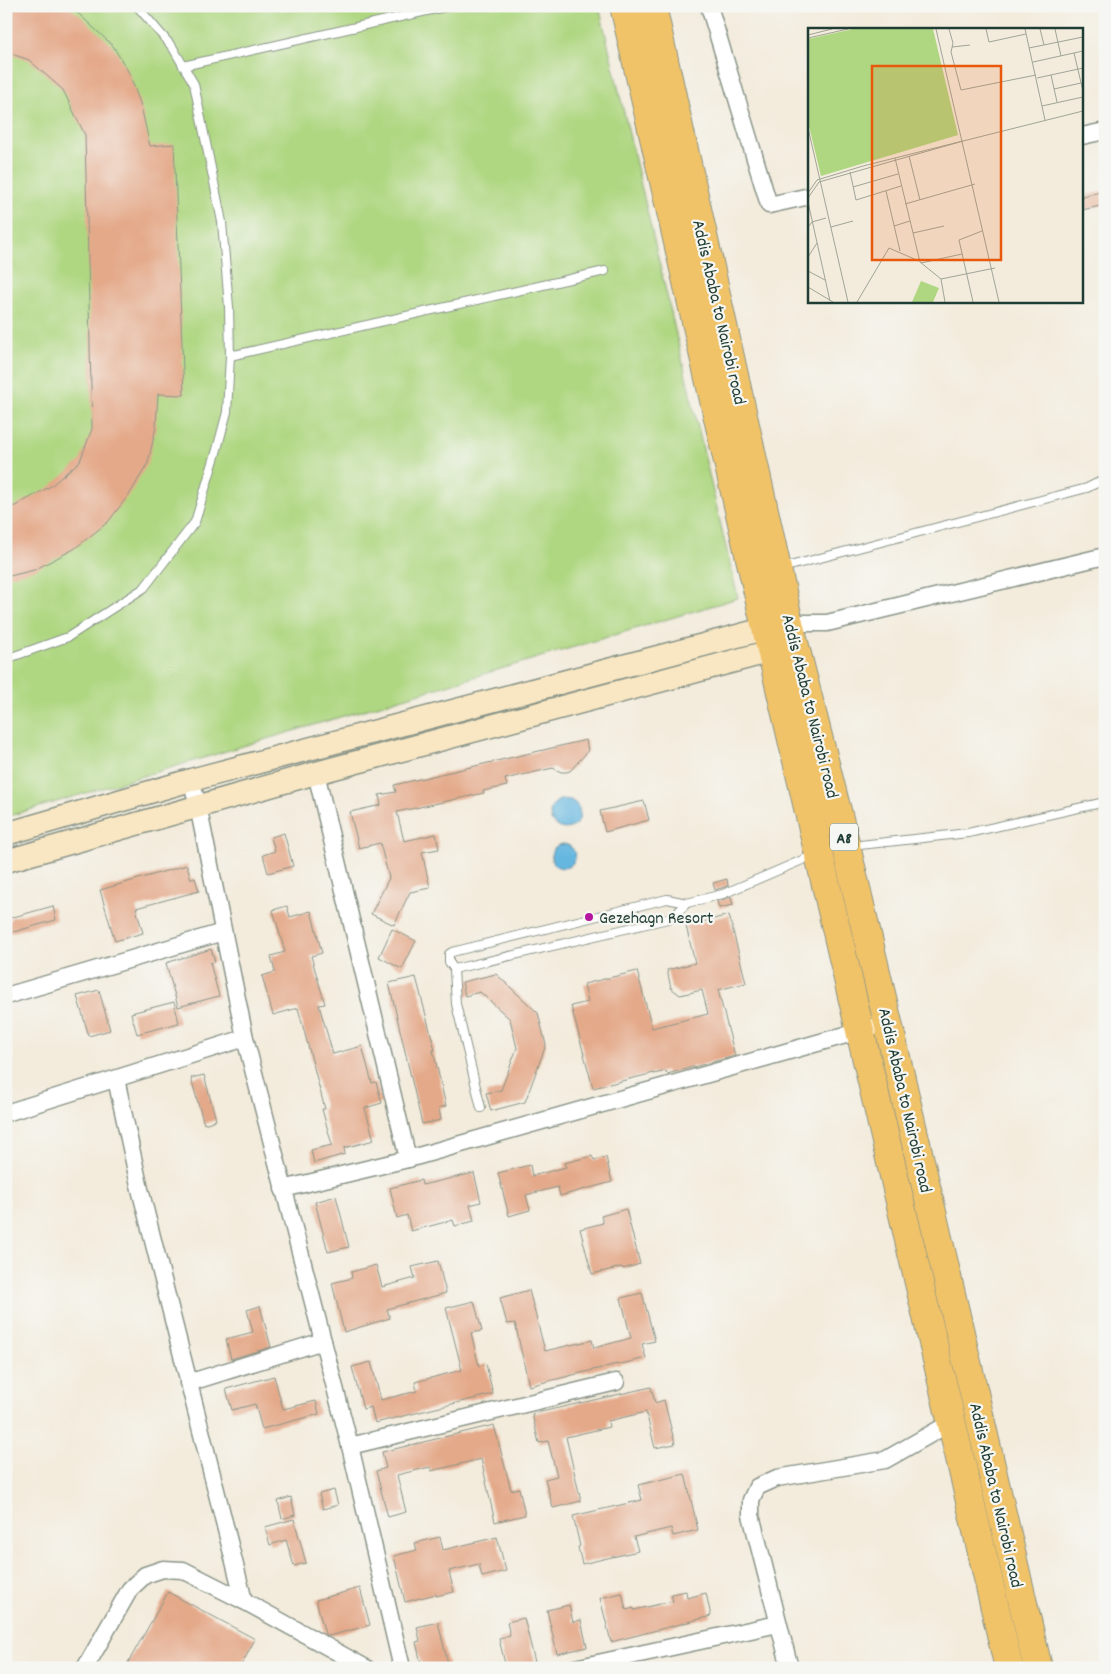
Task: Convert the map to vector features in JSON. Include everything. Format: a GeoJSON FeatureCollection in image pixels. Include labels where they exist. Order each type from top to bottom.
{"type":"FeatureCollection","features":[{"type":"Feature","properties":{"kind":"highway","name":"Addis Ababa to Nairobi road"},"geometry":{"type":"LineString","coordinates":[[624,6],[780,637],[846,846],[1038,1668]]}},
{"type":"Feature","properties":{"kind":"highway","name":"Addis Ababa to Nairobi road"},"geometry":{"type":"LineString","coordinates":[[652,6],[777,570],[780,637],[818,854],[1009,1668]]}},
{"type":"Feature","properties":{"kind":"street"},"geometry":{"type":"LineString","coordinates":[[710,6],[769,205],[808,196]]}},
{"type":"Feature","properties":{"kind":"street"},"geometry":{"type":"LineString","coordinates":[[1084,136],[1105,131]]}},
{"type":"Feature","properties":{"kind":"street"},"geometry":{"type":"LineString","coordinates":[[6,860],[316,773],[827,623],[1105,556]]}},
{"type":"Feature","properties":{"kind":"street"},"geometry":{"type":"LineString","coordinates":[[6,834],[192,780],[780,637]]}},
{"type":"Feature","properties":{"kind":"street"},"geometry":{"type":"LineString","coordinates":[[316,773],[408,1159]]}},
{"type":"Feature","properties":{"kind":"street"},"geometry":{"type":"LineString","coordinates":[[192,780],[245,1038],[350,1446],[402,1668]]}},
{"type":"Feature","properties":{"kind":"street"},"geometry":{"type":"LineString","coordinates":[[6,996],[223,932]]}},
{"type":"Feature","properties":{"kind":"street"},"geometry":{"type":"LineString","coordinates":[[283,1189],[408,1159],[888,1023]]}},
{"type":"Feature","properties":{"kind":"street"},"geometry":{"type":"LineString","coordinates":[[6,1113],[245,1038]]}},
{"type":"Feature","properties":{"kind":"street"},"geometry":{"type":"LineString","coordinates":[[116,1079],[139,1185],[244,1601]]}},
{"type":"Feature","properties":{"kind":"street"},"geometry":{"type":"LineString","coordinates":[[188,1383],[322,1340]]}},
{"type":"Feature","properties":{"kind":"street"},"geometry":{"type":"LineString","coordinates":[[350,1446],[616,1382]]}},
{"type":"Feature","properties":{"kind":"street"},"geometry":{"type":"LineString","coordinates":[[790,1668],[751,1515],[751,1500],[757,1488],[777,1478],[885,1460],[952,1422]]}},
{"type":"Feature","properties":{"kind":"street"},"geometry":{"type":"LineString","coordinates":[[85,1668],[130,1589],[145,1575],[162,1569],[182,1570],[244,1601],[366,1668]]}},
{"type":"Feature","properties":{"kind":"street"},"geometry":{"type":"LineString","coordinates":[[576,1668],[778,1624]]}},
{"type":"Feature","properties":{"kind":"lane"},"geometry":{"type":"LineString","coordinates":[[6,659],[68,637],[144,588],[195,522],[227,412],[230,356],[229,307],[222,222],[194,84],[173,48],[138,6]]}},
{"type":"Feature","properties":{"kind":"lane"},"geometry":{"type":"LineString","coordinates":[[183,66],[449,6]]}},
{"type":"Feature","properties":{"kind":"lane"},"geometry":{"type":"LineString","coordinates":[[230,356],[605,272]]}},
{"type":"Feature","properties":{"kind":"lane"},"geometry":{"type":"LineString","coordinates":[[777,570],[1087,488],[1105,479]]}},
{"type":"Feature","properties":{"kind":"lane"},"geometry":{"type":"LineString","coordinates":[[846,846],[968,833],[1105,802]]}},
{"type":"Feature","properties":{"kind":"lane"},"geometry":{"type":"LineString","coordinates":[[481,1108],[456,1004],[454,969],[448,962],[449,954],[667,899],[687,903],[723,894],[818,854]]}},
{"type":"Feature","properties":{"kind":"lane"},"geometry":{"type":"LineString","coordinates":[[454,969],[672,918],[687,903]]}},
{"type":"Feature","properties":{"kind":"green space"},"geometry":{"type":"Polygon","coordinates":[[[6,6],[599,6],[738,598],[6,817],[6,6]]]}},
{"type":"Feature","properties":{"kind":"water"},"geometry":{"type":"Polygon","coordinates":[[[565,799],[576,803],[580,814],[576,825],[565,829],[554,825],[550,814],[554,803],[565,799]]]}},
{"type":"Feature","properties":{"kind":"water"},"geometry":{"type":"Polygon","coordinates":[[[563,844],[568,845],[574,851],[574,861],[568,867],[563,868],[558,867],[552,861],[551,856],[552,851],[558,845],[563,844]]]}},
{"type":"Feature","properties":{"kind":"building"},"geometry":{"type":"Polygon","coordinates":[[[6,6],[66,6],[79,14],[113,46],[129,73],[141,106],[150,146],[174,144],[184,395],[158,394],[156,427],[148,463],[131,492],[108,522],[74,549],[34,570],[6,577],[6,508],[15,506],[51,486],[80,461],[92,429],[85,135],[63,90],[29,60],[6,52],[6,6]]]}},
{"type":"Feature","properties":{"kind":"building"},"geometry":{"type":"Polygon","coordinates":[[[1105,191],[1105,205],[1084,210],[1084,196],[1105,191]]]}},
{"type":"Feature","properties":{"kind":"building"},"geometry":{"type":"Polygon","coordinates":[[[586,740],[588,751],[570,771],[561,772],[553,768],[505,779],[507,786],[483,791],[484,793],[397,812],[404,841],[436,834],[439,849],[422,852],[430,888],[410,892],[394,925],[371,914],[389,878],[380,843],[359,848],[350,812],[381,805],[379,795],[396,792],[394,785],[586,740]]]}},
{"type":"Feature","properties":{"kind":"building"},"geometry":{"type":"Polygon","coordinates":[[[644,801],[649,820],[605,832],[600,811],[644,801]]]}},
{"type":"Feature","properties":{"kind":"building"},"geometry":{"type":"Polygon","coordinates":[[[284,833],[293,866],[268,873],[263,855],[275,851],[271,837],[284,833]]]}},
{"type":"Feature","properties":{"kind":"building"},"geometry":{"type":"Polygon","coordinates":[[[187,865],[191,879],[195,878],[199,891],[136,908],[143,933],[115,941],[100,890],[187,865]]]}},
{"type":"Feature","properties":{"kind":"building"},"geometry":{"type":"Polygon","coordinates":[[[727,879],[728,886],[715,890],[713,883],[727,879]]]}},
{"type":"Feature","properties":{"kind":"building"},"geometry":{"type":"Polygon","coordinates":[[[731,897],[733,905],[719,908],[717,901],[731,897]]]}},
{"type":"Feature","properties":{"kind":"building"},"geometry":{"type":"Polygon","coordinates":[[[53,906],[56,920],[6,934],[6,921],[11,920],[10,918],[53,906]]]}},
{"type":"Feature","properties":{"kind":"building"},"geometry":{"type":"Polygon","coordinates":[[[287,906],[290,917],[311,911],[322,953],[311,956],[325,1004],[319,1005],[333,1054],[362,1046],[372,1083],[376,1082],[382,1103],[365,1108],[374,1140],[344,1148],[345,1154],[314,1163],[311,1150],[332,1145],[322,1109],[325,1109],[298,1008],[273,1015],[262,976],[275,972],[271,956],[285,952],[273,910],[287,906]]]}},
{"type":"Feature","properties":{"kind":"building"},"geometry":{"type":"Polygon","coordinates":[[[729,915],[746,983],[718,990],[735,1056],[667,1074],[666,1071],[654,1073],[593,1088],[571,1006],[588,1002],[584,984],[637,971],[652,1028],[708,1014],[702,990],[680,995],[671,988],[667,970],[695,963],[686,926],[729,915]]]}},
{"type":"Feature","properties":{"kind":"building"},"geometry":{"type":"Polygon","coordinates":[[[392,929],[416,941],[402,969],[379,957],[392,929]]]}},
{"type":"Feature","properties":{"kind":"building"},"geometry":{"type":"Polygon","coordinates":[[[211,949],[215,962],[210,963],[219,996],[178,1007],[166,963],[211,949]]]}},
{"type":"Feature","properties":{"kind":"building"},"geometry":{"type":"Polygon","coordinates":[[[496,974],[538,1013],[546,1045],[525,1102],[491,1111],[486,1093],[501,1090],[517,1048],[510,1019],[480,992],[465,996],[462,982],[496,974]]]}},
{"type":"Feature","properties":{"kind":"building"},"geometry":{"type":"Polygon","coordinates":[[[416,977],[435,1050],[433,1050],[446,1106],[439,1108],[441,1120],[422,1124],[389,983],[416,977]]]}},
{"type":"Feature","properties":{"kind":"building"},"geometry":{"type":"Polygon","coordinates":[[[99,990],[110,1030],[89,1036],[77,996],[99,990]]]}},
{"type":"Feature","properties":{"kind":"building"},"geometry":{"type":"Polygon","coordinates":[[[174,1002],[179,1023],[137,1034],[131,1013],[174,1002]]]}},
{"type":"Feature","properties":{"kind":"building"},"geometry":{"type":"Polygon","coordinates":[[[204,1075],[216,1120],[204,1124],[191,1078],[204,1075]]]}},
{"type":"Feature","properties":{"kind":"building"},"geometry":{"type":"Polygon","coordinates":[[[592,1156],[594,1160],[606,1157],[612,1182],[560,1196],[558,1187],[526,1195],[530,1210],[509,1216],[498,1173],[530,1165],[532,1176],[566,1167],[564,1163],[592,1156]]]}},
{"type":"Feature","properties":{"kind":"building"},"geometry":{"type":"Polygon","coordinates":[[[474,1173],[481,1202],[470,1205],[474,1221],[455,1226],[453,1220],[411,1231],[407,1215],[397,1218],[390,1188],[421,1180],[422,1185],[474,1173]]]}},
{"type":"Feature","properties":{"kind":"building"},"geometry":{"type":"Polygon","coordinates":[[[336,1196],[349,1247],[328,1252],[315,1202],[336,1196]]]}},
{"type":"Feature","properties":{"kind":"building"},"geometry":{"type":"Polygon","coordinates":[[[626,1209],[640,1264],[592,1274],[580,1229],[603,1223],[601,1216],[626,1209]]]}},
{"type":"Feature","properties":{"kind":"building"},"geometry":{"type":"Polygon","coordinates":[[[438,1261],[446,1293],[387,1309],[390,1318],[344,1332],[332,1283],[352,1278],[351,1272],[376,1265],[382,1287],[415,1278],[412,1267],[438,1261]]]}},
{"type":"Feature","properties":{"kind":"building"},"geometry":{"type":"Polygon","coordinates":[[[529,1290],[545,1351],[592,1340],[594,1348],[631,1338],[621,1298],[642,1293],[655,1341],[642,1344],[646,1358],[529,1386],[515,1323],[507,1324],[500,1298],[529,1290]]]}},
{"type":"Feature","properties":{"kind":"building"},"geometry":{"type":"Polygon","coordinates":[[[474,1301],[482,1331],[471,1333],[479,1366],[486,1364],[493,1394],[375,1423],[371,1407],[363,1409],[352,1367],[371,1362],[381,1400],[417,1391],[415,1382],[462,1370],[446,1308],[474,1301]]]}},
{"type":"Feature","properties":{"kind":"building"},"geometry":{"type":"Polygon","coordinates":[[[260,1306],[271,1347],[231,1359],[226,1339],[253,1332],[247,1310],[260,1306]]]}},
{"type":"Feature","properties":{"kind":"building"},"geometry":{"type":"Polygon","coordinates":[[[274,1376],[283,1409],[316,1401],[319,1414],[262,1429],[255,1404],[232,1410],[226,1389],[274,1376]]]}},
{"type":"Feature","properties":{"kind":"building"},"geometry":{"type":"Polygon","coordinates":[[[651,1387],[655,1403],[664,1400],[675,1444],[655,1448],[646,1412],[608,1421],[609,1427],[566,1437],[581,1501],[553,1508],[545,1479],[557,1476],[548,1441],[539,1443],[532,1414],[651,1387]]]}},
{"type":"Feature","properties":{"kind":"building"},"geometry":{"type":"Polygon","coordinates":[[[494,1425],[511,1490],[519,1488],[525,1515],[495,1522],[481,1459],[431,1471],[430,1467],[397,1475],[406,1512],[388,1517],[376,1471],[386,1468],[382,1452],[494,1425]]]}},
{"type":"Feature","properties":{"kind":"building"},"geometry":{"type":"Polygon","coordinates":[[[685,1474],[698,1530],[673,1536],[671,1528],[634,1537],[638,1551],[582,1564],[573,1516],[642,1500],[638,1485],[685,1474]]]}},
{"type":"Feature","properties":{"kind":"building"},"geometry":{"type":"Polygon","coordinates":[[[334,1490],[338,1505],[323,1509],[319,1494],[334,1490]]]}},
{"type":"Feature","properties":{"kind":"building"},"geometry":{"type":"Polygon","coordinates":[[[291,1497],[295,1515],[282,1519],[278,1501],[291,1497]]]}},
{"type":"Feature","properties":{"kind":"building"},"geometry":{"type":"Polygon","coordinates":[[[294,1519],[306,1563],[294,1566],[286,1540],[270,1545],[265,1527],[294,1519]]]}},
{"type":"Feature","properties":{"kind":"building"},"geometry":{"type":"Polygon","coordinates":[[[440,1537],[443,1550],[497,1537],[506,1571],[482,1577],[479,1564],[449,1571],[454,1592],[436,1596],[436,1594],[405,1602],[394,1556],[417,1550],[415,1543],[440,1537]]]}},
{"type":"Feature","properties":{"kind":"building"},"geometry":{"type":"Polygon","coordinates":[[[360,1588],[370,1625],[329,1636],[325,1634],[316,1600],[360,1588]]]}},
{"type":"Feature","properties":{"kind":"building"},"geometry":{"type":"Polygon","coordinates":[[[686,1591],[687,1598],[706,1593],[711,1616],[611,1642],[600,1598],[622,1593],[626,1610],[634,1608],[634,1610],[673,1601],[671,1594],[686,1591]]]}},
{"type":"Feature","properties":{"kind":"building"},"geometry":{"type":"Polygon","coordinates":[[[168,1592],[255,1639],[240,1668],[125,1668],[168,1592]]]}},
{"type":"Feature","properties":{"kind":"building"},"geometry":{"type":"Polygon","coordinates":[[[569,1605],[573,1622],[581,1620],[587,1647],[557,1654],[547,1610],[569,1605]]]}},
{"type":"Feature","properties":{"kind":"building"},"geometry":{"type":"Polygon","coordinates":[[[524,1618],[535,1662],[506,1668],[499,1639],[510,1636],[507,1622],[524,1618]]]}},
{"type":"Feature","properties":{"kind":"building"},"geometry":{"type":"Polygon","coordinates":[[[438,1622],[449,1668],[422,1668],[416,1642],[420,1641],[417,1627],[438,1622]]]}},
{"type":"Feature","properties":{"kind":"place","name":"Gezehagn Resort"},"geometry":{"type":"Point","coordinates":[589,917]}}]}
